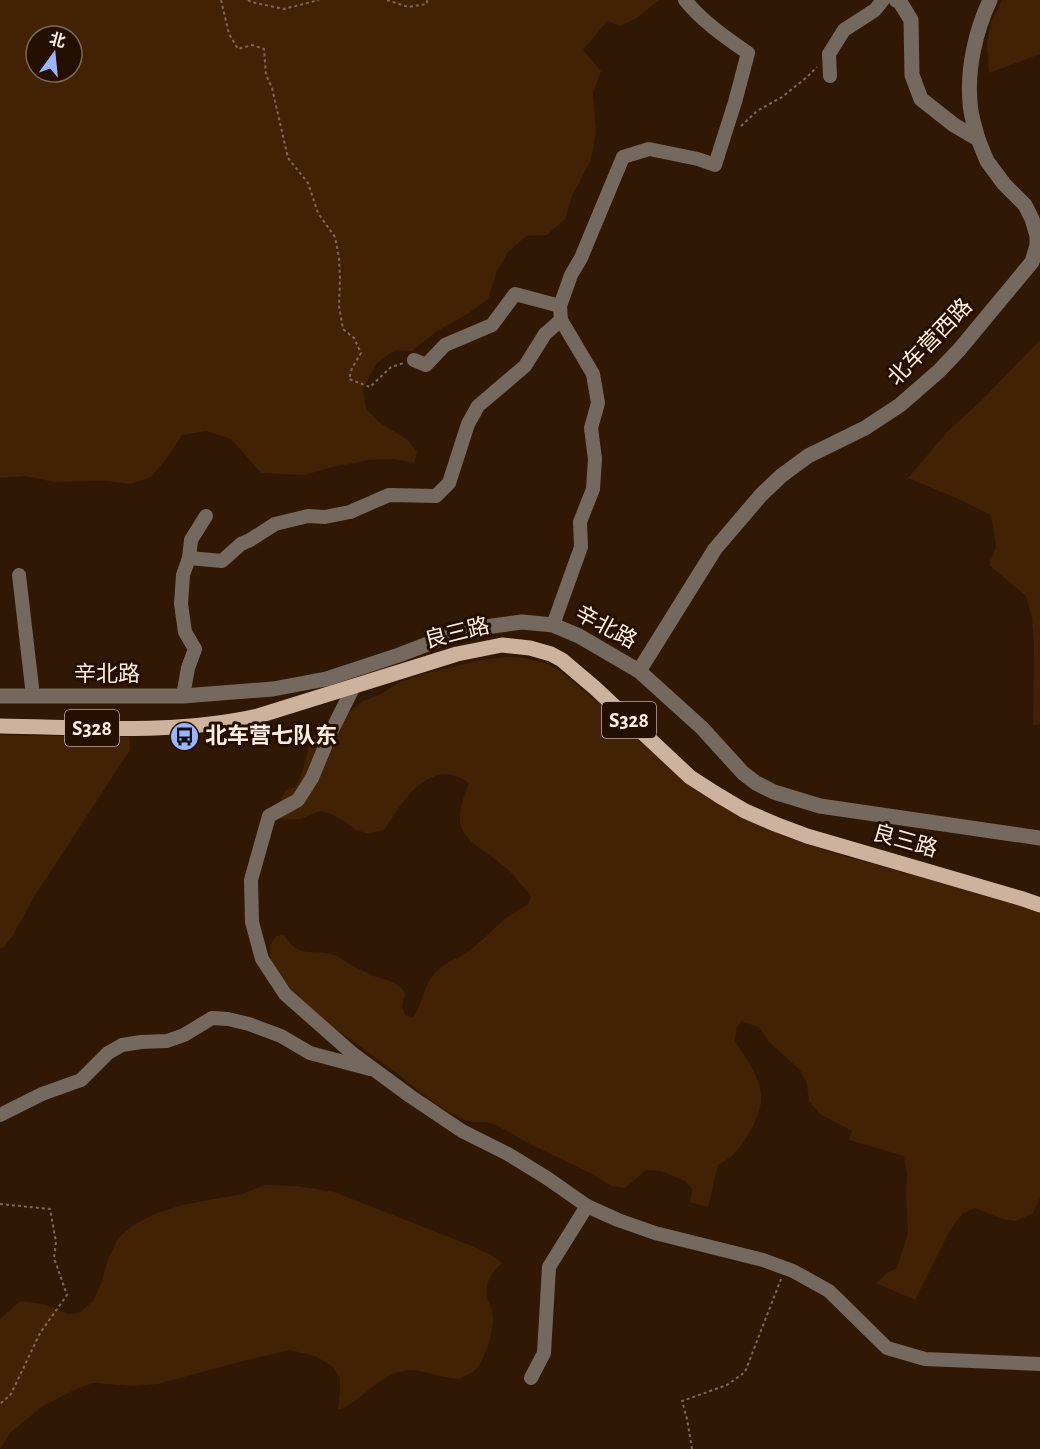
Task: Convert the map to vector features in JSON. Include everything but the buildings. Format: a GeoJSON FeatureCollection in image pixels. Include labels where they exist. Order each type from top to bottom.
{"type":"FeatureCollection","features":[{"type":"Feature","properties":{"kind":"main road","name":"良三路"},"geometry":{"type":"LineString","coordinates":[[0,726],[129,728],[228,723],[258,717],[457,654],[490,646],[518,646],[551,654],[562,660],[690,777],[745,811],[807,836],[1023,898],[1040,905]]}},
{"type":"Feature","properties":{"kind":"street"},"geometry":{"type":"LineString","coordinates":[[189,558],[222,561],[241,544],[275,524],[308,516],[326,517],[350,512],[389,495],[436,496],[449,483],[468,424],[477,406],[525,366],[561,313],[570,275],[581,258],[623,157],[649,149],[698,159],[715,165],[748,53],[694,12],[685,0]]}},
{"type":"Feature","properties":{"kind":"street"},"geometry":{"type":"LineString","coordinates":[[830,76],[829,54],[844,30],[875,10],[883,0]]}},
{"type":"Feature","properties":{"kind":"street"},"geometry":{"type":"LineString","coordinates":[[896,0],[900,2],[911,20],[912,75],[921,99],[954,125],[978,139]]}},
{"type":"Feature","properties":{"kind":"street","name":"北车营西路"},"geometry":{"type":"LineString","coordinates":[[639,671],[715,549],[761,495],[781,476],[808,456],[864,428],[900,405],[959,350],[1032,262],[1037,236],[1032,219],[1025,205],[1004,184],[987,161],[978,139],[970,103],[969,87],[978,34],[990,0]]}},
{"type":"Feature","properties":{"kind":"street"},"geometry":{"type":"LineString","coordinates":[[414,360],[426,364],[445,345],[492,325],[515,294],[561,313],[580,349],[593,374],[598,403],[591,428],[595,459],[593,489],[580,522],[581,547],[553,625]]}},
{"type":"Feature","properties":{"kind":"street"},"geometry":{"type":"LineString","coordinates":[[183,696],[188,668],[195,650],[185,632],[181,604],[183,575],[189,558],[191,540],[206,516]]}},
{"type":"Feature","properties":{"kind":"street"},"geometry":{"type":"LineString","coordinates":[[20,576],[33,696]]}},
{"type":"Feature","properties":{"kind":"street","name":"辛北路"},"geometry":{"type":"LineString","coordinates":[[0,696],[183,696],[273,689],[326,680],[464,630],[522,622],[553,625],[579,636],[639,671],[702,728],[743,773],[774,792],[820,806],[1040,838]]}},
{"type":"Feature","properties":{"kind":"street"},"geometry":{"type":"LineString","coordinates":[[354,686],[303,793],[298,800],[269,816],[251,880],[252,922],[262,958],[285,994],[353,1054],[410,1096],[462,1131],[508,1154],[547,1178],[587,1206],[655,1233],[751,1257],[793,1271],[830,1291],[887,1348],[925,1359],[1040,1364]]}},
{"type":"Feature","properties":{"kind":"street"},"geometry":{"type":"LineString","coordinates":[[0,1115],[42,1094],[81,1080],[108,1053],[122,1045],[167,1041],[184,1035],[212,1018],[249,1024],[281,1036],[310,1053],[375,1070]]}},
{"type":"Feature","properties":{"kind":"street"},"geometry":{"type":"LineString","coordinates":[[531,1378],[543,1353],[549,1267],[587,1206]]}},
{"type":"Feature","properties":{"kind":"path"},"geometry":{"type":"LineString","coordinates":[[221,0],[229,34],[238,49],[252,45],[264,49],[266,75],[272,88],[288,158],[308,183],[318,213],[335,237],[339,257],[339,306],[343,329],[354,338],[361,353],[352,368],[349,379],[370,387],[391,367],[414,360]]}},
{"type":"Feature","properties":{"kind":"path"},"geometry":{"type":"LineString","coordinates":[[248,0],[284,9],[319,0]]}},
{"type":"Feature","properties":{"kind":"path"},"geometry":{"type":"LineString","coordinates":[[387,0],[408,7],[427,4],[427,0]]}},
{"type":"Feature","properties":{"kind":"path"},"geometry":{"type":"LineString","coordinates":[[723,141],[756,111],[782,97],[807,77],[829,54]]}},
{"type":"Feature","properties":{"kind":"path"},"geometry":{"type":"LineString","coordinates":[[0,1204],[50,1209],[56,1242],[54,1258],[67,1294],[40,1333],[10,1394],[0,1404]]}},
{"type":"Feature","properties":{"kind":"path"},"geometry":{"type":"LineString","coordinates":[[692,1449],[682,1401],[727,1385],[745,1372],[785,1268]]}},
{"type":"Feature","properties":{"kind":"shaded area"},"geometry":{"type":"Polygon","coordinates":[[[0,0],[659,0],[637,18],[620,26],[607,21],[583,50],[601,71],[593,93],[596,132],[591,160],[572,196],[565,219],[547,235],[526,236],[508,252],[497,271],[488,299],[437,331],[412,351],[395,350],[377,363],[363,388],[366,409],[380,423],[408,440],[417,452],[414,463],[393,459],[369,460],[304,475],[261,473],[231,439],[206,431],[182,435],[151,477],[130,484],[106,481],[54,482],[26,476],[0,478],[0,0]]]}},
{"type":"Feature","properties":{"kind":"shaded area"},"geometry":{"type":"Polygon","coordinates":[[[1002,0],[1040,0],[1040,54],[989,73],[987,43],[991,23],[1002,0]]]}},
{"type":"Feature","properties":{"kind":"shaded area"},"geometry":{"type":"Polygon","coordinates":[[[1040,340],[1040,724],[1033,725],[1032,618],[1026,596],[989,565],[996,547],[991,515],[908,478],[947,432],[983,399],[1040,340]]]}},
{"type":"Feature","properties":{"kind":"shaded area"},"geometry":{"type":"Polygon","coordinates":[[[508,657],[545,663],[560,671],[683,780],[756,824],[837,854],[1040,911],[1040,1198],[1033,1213],[1016,1221],[1002,1219],[975,1208],[963,1213],[950,1230],[915,1300],[876,1283],[897,1268],[908,1233],[907,1174],[904,1156],[849,1140],[852,1131],[820,1114],[809,1101],[807,1084],[800,1070],[768,1041],[760,1028],[742,1021],[737,1027],[735,1041],[755,1074],[760,1089],[761,1103],[752,1129],[741,1145],[731,1157],[718,1165],[708,1207],[690,1202],[692,1189],[685,1181],[662,1171],[646,1170],[625,1188],[611,1186],[496,1125],[462,1119],[428,1098],[325,1021],[283,982],[271,964],[270,946],[276,936],[284,935],[290,943],[302,951],[337,956],[369,974],[396,984],[405,994],[402,1006],[405,1015],[413,1018],[427,985],[439,969],[470,950],[504,920],[528,905],[531,896],[516,878],[465,834],[461,826],[460,815],[462,801],[469,783],[455,776],[442,774],[430,778],[409,794],[385,829],[369,834],[356,830],[331,814],[320,811],[300,819],[281,819],[278,804],[286,790],[296,787],[303,770],[311,737],[340,720],[363,701],[381,694],[400,682],[423,674],[487,659],[508,657]]]}},
{"type":"Feature","properties":{"kind":"shaded area"},"geometry":{"type":"Polygon","coordinates":[[[0,735],[129,737],[130,750],[35,895],[13,935],[4,947],[0,948],[0,735]]]}},
{"type":"Feature","properties":{"kind":"shaded area"},"geometry":{"type":"Polygon","coordinates":[[[265,1185],[297,1186],[334,1192],[472,1246],[502,1263],[492,1274],[487,1286],[493,1321],[486,1351],[476,1369],[460,1379],[416,1370],[402,1371],[382,1380],[357,1400],[338,1410],[340,1378],[333,1367],[315,1356],[290,1350],[158,1384],[133,1386],[93,1383],[43,1406],[11,1432],[0,1449],[0,1319],[20,1301],[43,1304],[68,1314],[79,1313],[93,1301],[118,1238],[132,1226],[154,1214],[182,1205],[242,1194],[265,1185]]]}},
{"type":"Feature","properties":{"kind":"place","name":"北车营七队东"},"geometry":{"type":"Point","coordinates":[184,736]}}]}
